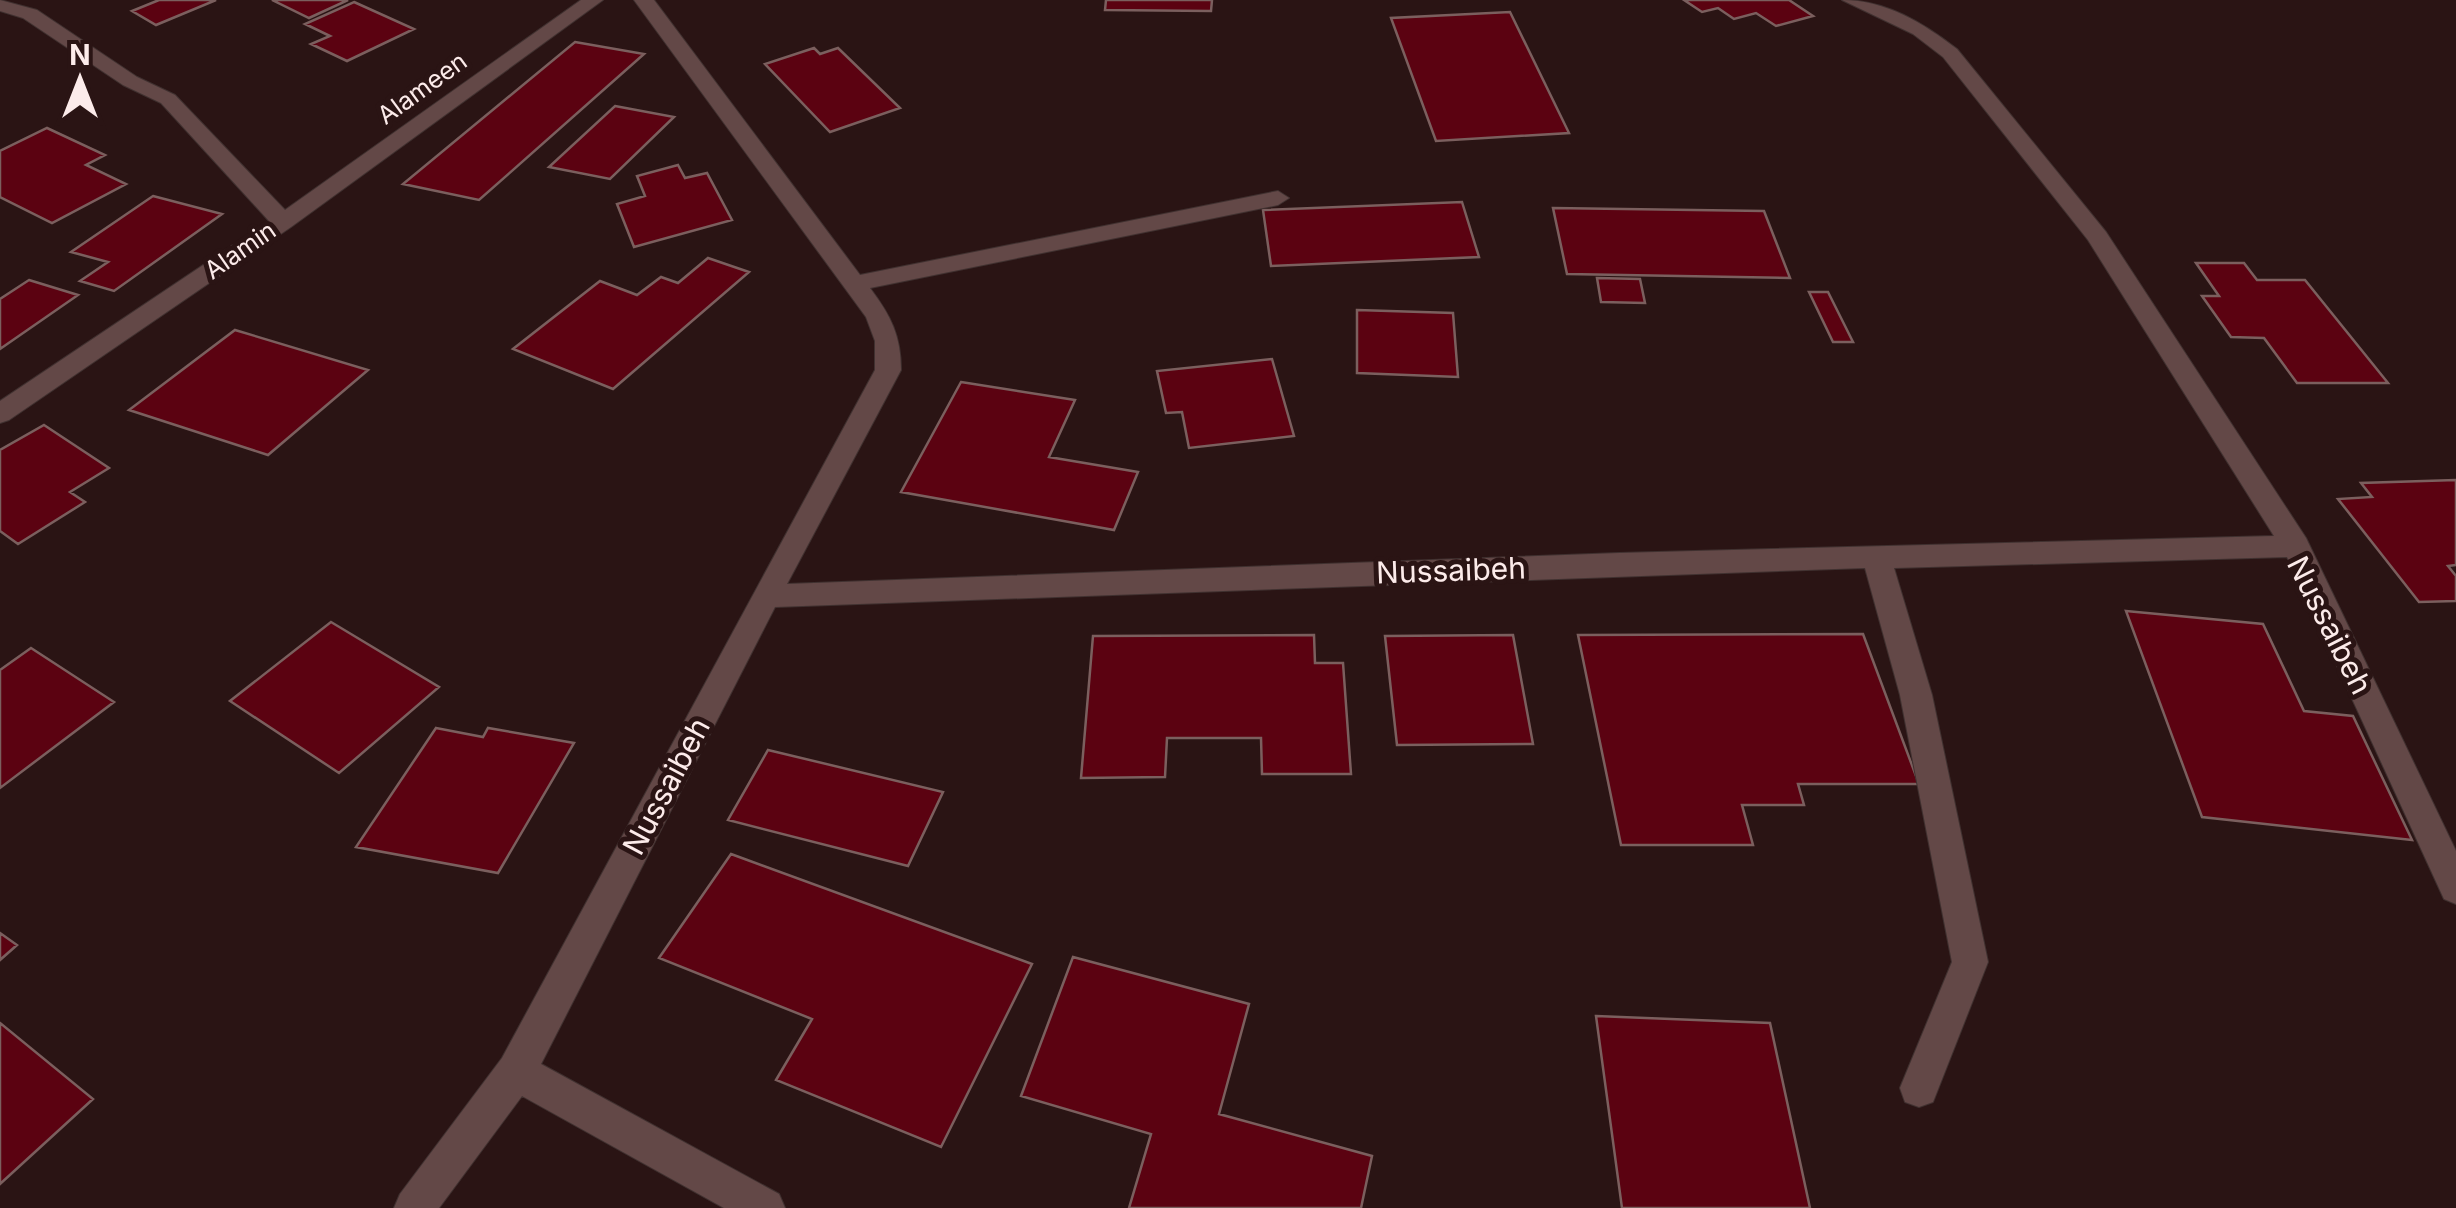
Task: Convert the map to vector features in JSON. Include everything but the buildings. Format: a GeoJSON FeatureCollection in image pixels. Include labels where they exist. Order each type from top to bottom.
{"type":"FeatureCollection","features":[{"type":"Feature","properties":{"kind":"street","name":"Alameen"},"geometry":{"type":"LineString","coordinates":[[283,222],[593,0]]}},
{"type":"Feature","properties":{"kind":"street"},"geometry":{"type":"LineString","coordinates":[[644,0],[878,316],[888,341],[888,370],[766,596]]}},
{"type":"Feature","properties":{"kind":"street"},"geometry":{"type":"LineString","coordinates":[[1852,0],[1920,30],[1950,52],[2098,237],[2296,546]]}},
{"type":"Feature","properties":{"kind":"street","name":"Alamin"},"geometry":{"type":"LineString","coordinates":[[0,6],[30,14],[130,80],[168,99],[283,222],[0,414]]}},
{"type":"Feature","properties":{"kind":"street"},"geometry":{"type":"LineString","coordinates":[[854,284],[1278,198]]}},
{"type":"Feature","properties":{"kind":"street","name":"Nussaibeh"},"geometry":{"type":"LineString","coordinates":[[414,1208],[516,1072],[766,596],[2296,546],[2456,888]]}},
{"type":"Feature","properties":{"kind":"street"},"geometry":{"type":"LineString","coordinates":[[1876,557],[1916,695],[1970,962],[1920,1088]]}},
{"type":"Feature","properties":{"kind":"street"},"geometry":{"type":"LineString","coordinates":[[516,1072],[765,1208]]}}]}
